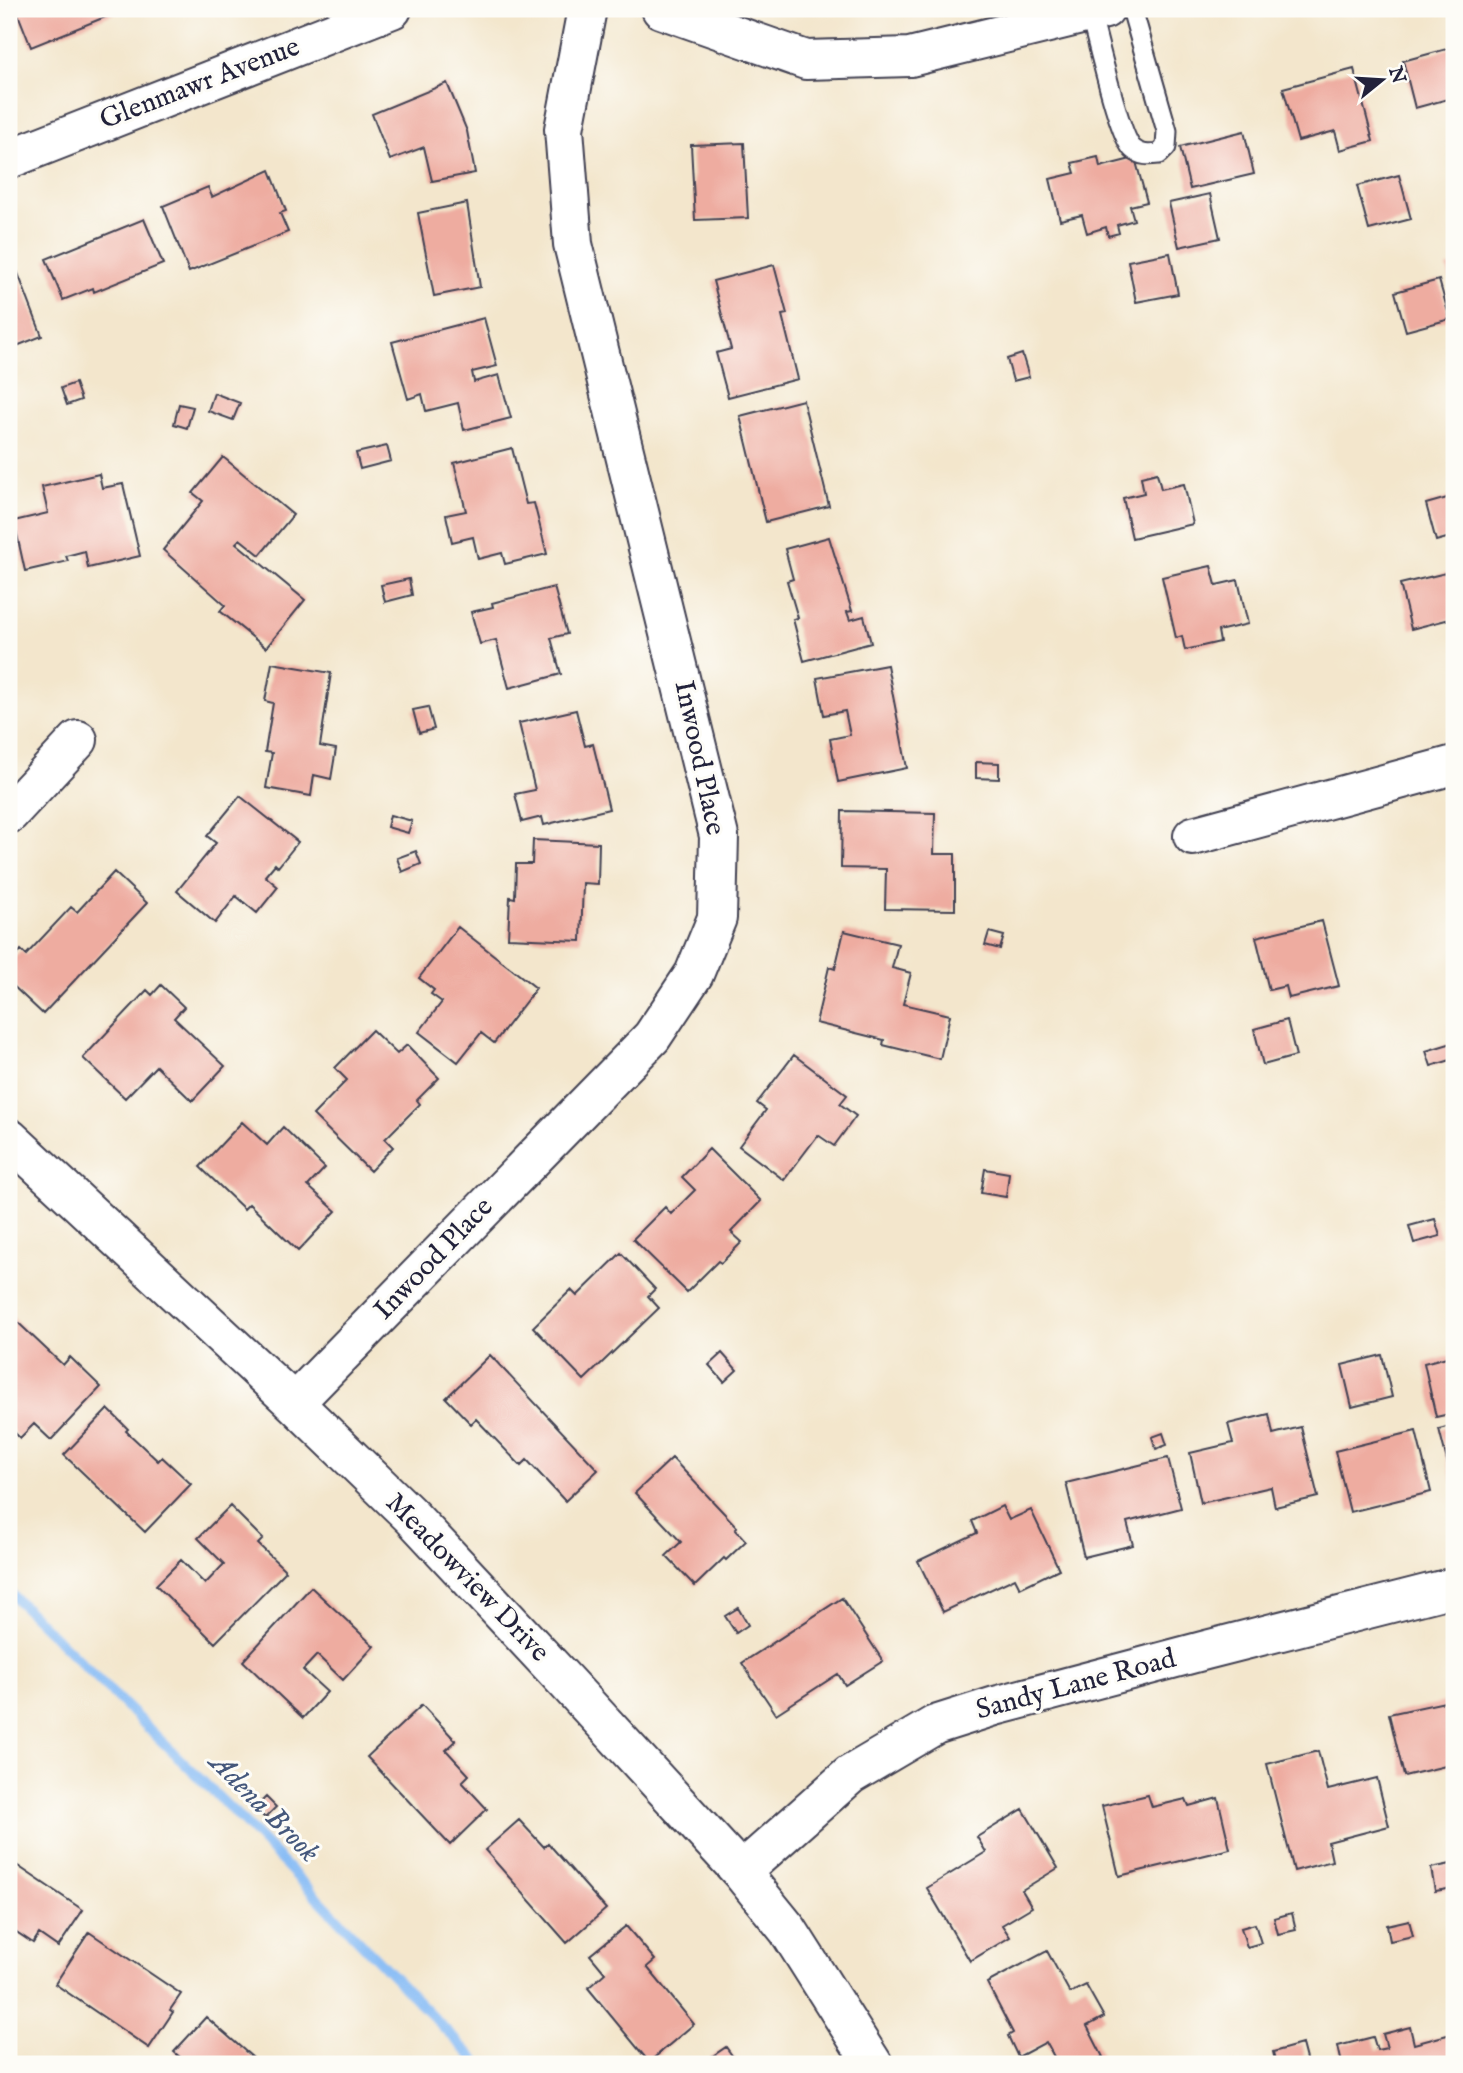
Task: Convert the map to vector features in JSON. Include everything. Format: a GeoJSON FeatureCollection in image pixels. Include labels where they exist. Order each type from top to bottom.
{"type":"FeatureCollection","features":[{"type":"Feature","properties":{"kind":"street","name":"Glenmawr Avenue"},"geometry":{"type":"LineString","coordinates":[[9,159],[392,9]]}},
{"type":"Feature","properties":{"kind":"street","name":"Inwood Place"},"geometry":{"type":"LineString","coordinates":[[295,1403],[652,1037],[694,974],[717,918],[719,836],[573,244],[564,129],[587,9]]}},
{"type":"Feature","properties":{"kind":"street"},"geometry":{"type":"LineString","coordinates":[[661,9],[806,60],[911,57],[1098,11]]}},
{"type":"Feature","properties":{"kind":"street"},"geometry":{"type":"LineString","coordinates":[[9,814],[78,740]]}},
{"type":"Feature","properties":{"kind":"street"},"geometry":{"type":"LineString","coordinates":[[1193,836],[1454,765]]}},
{"type":"Feature","properties":{"kind":"street","name":"Meadowview Drive"},"geometry":{"type":"LineString","coordinates":[[9,1138],[295,1403],[412,1517],[741,1872],[788,1930],[873,2064]]}},
{"type":"Feature","properties":{"kind":"street","name":"Sandy Lane Road"},"geometry":{"type":"LineString","coordinates":[[741,1872],[850,1775],[935,1724],[1206,1650],[1454,1587]]}},
{"type":"Feature","properties":{"kind":"lane"},"geometry":{"type":"LineString","coordinates":[[1098,11],[1121,125],[1132,148],[1145,155],[1159,154],[1166,147],[1167,131],[1132,9]]}},
{"type":"Feature","properties":{"kind":"building"},"geometry":{"type":"Polygon","coordinates":[[[16,9],[125,9],[31,47],[16,9]]]}},
{"type":"Feature","properties":{"kind":"building"},"geometry":{"type":"Polygon","coordinates":[[[1454,47],[1454,118],[1448,99],[1415,108],[1403,61],[1454,47]]]}},
{"type":"Feature","properties":{"kind":"building"},"geometry":{"type":"Polygon","coordinates":[[[1354,69],[1373,141],[1340,150],[1335,131],[1298,141],[1283,88],[1354,69]]]}},
{"type":"Feature","properties":{"kind":"building"},"geometry":{"type":"Polygon","coordinates":[[[447,83],[467,131],[475,173],[432,181],[424,147],[390,160],[372,114],[447,83]]]}},
{"type":"Feature","properties":{"kind":"building"},"geometry":{"type":"Polygon","coordinates":[[[1244,131],[1254,174],[1190,189],[1180,147],[1244,131]]]}},
{"type":"Feature","properties":{"kind":"building"},"geometry":{"type":"Polygon","coordinates":[[[744,143],[748,218],[695,220],[691,145],[744,143]]]}},
{"type":"Feature","properties":{"kind":"building"},"geometry":{"type":"Polygon","coordinates":[[[1098,157],[1100,167],[1135,158],[1147,202],[1130,206],[1134,220],[1117,225],[1119,233],[1108,236],[1106,227],[1087,233],[1082,215],[1060,220],[1050,179],[1075,173],[1072,163],[1098,157]]]}},
{"type":"Feature","properties":{"kind":"building"},"geometry":{"type":"Polygon","coordinates":[[[270,170],[286,211],[280,213],[288,232],[189,272],[163,206],[208,187],[212,197],[270,170]]]}},
{"type":"Feature","properties":{"kind":"building"},"geometry":{"type":"Polygon","coordinates":[[[1399,175],[1411,219],[1369,230],[1357,186],[1399,175]]]}},
{"type":"Feature","properties":{"kind":"building"},"geometry":{"type":"Polygon","coordinates":[[[1210,194],[1220,238],[1179,247],[1169,203],[1210,194]]]}},
{"type":"Feature","properties":{"kind":"building"},"geometry":{"type":"Polygon","coordinates":[[[467,203],[480,287],[434,296],[418,213],[467,203]]]}},
{"type":"Feature","properties":{"kind":"building"},"geometry":{"type":"Polygon","coordinates":[[[144,219],[163,264],[94,292],[93,288],[63,300],[46,259],[144,219]]]}},
{"type":"Feature","properties":{"kind":"building"},"geometry":{"type":"Polygon","coordinates":[[[1170,253],[1178,294],[1136,302],[1128,261],[1170,253]]]}},
{"type":"Feature","properties":{"kind":"building"},"geometry":{"type":"Polygon","coordinates":[[[774,265],[787,314],[782,315],[798,379],[728,397],[716,353],[731,349],[713,281],[774,265]]]}},
{"type":"Feature","properties":{"kind":"building"},"geometry":{"type":"Polygon","coordinates":[[[1454,265],[1454,291],[1453,291],[1447,267],[1454,265]]]}},
{"type":"Feature","properties":{"kind":"building"},"geometry":{"type":"Polygon","coordinates":[[[16,268],[42,336],[9,349],[9,271],[16,268]]]}},
{"type":"Feature","properties":{"kind":"building"},"geometry":{"type":"Polygon","coordinates":[[[1439,280],[1450,319],[1406,331],[1395,292],[1439,280]]]}},
{"type":"Feature","properties":{"kind":"building"},"geometry":{"type":"Polygon","coordinates":[[[484,318],[497,366],[472,372],[474,382],[499,375],[511,418],[464,430],[458,403],[426,411],[422,394],[408,399],[392,342],[484,318]]]}},
{"type":"Feature","properties":{"kind":"building"},"geometry":{"type":"Polygon","coordinates":[[[1022,354],[1029,377],[1013,381],[1007,359],[1022,354]]]}},
{"type":"Feature","properties":{"kind":"building"},"geometry":{"type":"Polygon","coordinates":[[[75,383],[81,400],[67,405],[61,388],[75,383]]]}},
{"type":"Feature","properties":{"kind":"building"},"geometry":{"type":"Polygon","coordinates":[[[214,393],[240,403],[233,420],[208,411],[214,393]]]}},
{"type":"Feature","properties":{"kind":"building"},"geometry":{"type":"Polygon","coordinates":[[[803,400],[829,506],[766,522],[740,416],[803,400]]]}},
{"type":"Feature","properties":{"kind":"building"},"geometry":{"type":"Polygon","coordinates":[[[179,404],[193,407],[187,428],[174,424],[179,404]]]}},
{"type":"Feature","properties":{"kind":"building"},"geometry":{"type":"Polygon","coordinates":[[[387,446],[391,461],[360,469],[356,453],[387,446]]]}},
{"type":"Feature","properties":{"kind":"building"},"geometry":{"type":"Polygon","coordinates":[[[512,448],[526,504],[534,503],[547,554],[505,564],[502,553],[478,559],[473,537],[452,542],[446,515],[466,511],[454,463],[512,448]]]}},
{"type":"Feature","properties":{"kind":"building"},"geometry":{"type":"Polygon","coordinates":[[[223,457],[293,515],[260,555],[240,539],[236,543],[305,600],[266,648],[220,611],[225,605],[163,550],[203,501],[193,493],[223,457]]]}},
{"type":"Feature","properties":{"kind":"building"},"geometry":{"type":"Polygon","coordinates":[[[1157,473],[1161,489],[1184,484],[1193,524],[1132,538],[1123,498],[1144,493],[1141,477],[1157,473]]]}},
{"type":"Feature","properties":{"kind":"building"},"geometry":{"type":"Polygon","coordinates":[[[99,474],[102,488],[123,484],[140,556],[88,568],[85,551],[66,556],[68,561],[25,571],[14,521],[48,513],[42,487],[99,474]]]}},
{"type":"Feature","properties":{"kind":"building"},"geometry":{"type":"Polygon","coordinates":[[[1454,496],[1454,536],[1436,541],[1426,504],[1454,496]]]}},
{"type":"Feature","properties":{"kind":"building"},"geometry":{"type":"Polygon","coordinates":[[[829,537],[852,611],[847,612],[850,620],[864,616],[871,643],[804,661],[793,619],[798,618],[787,581],[793,579],[785,549],[829,537]]]}},
{"type":"Feature","properties":{"kind":"building"},"geometry":{"type":"Polygon","coordinates":[[[1211,566],[1216,585],[1238,580],[1248,624],[1218,631],[1220,642],[1185,650],[1182,636],[1176,638],[1162,577],[1211,566]]]}},
{"type":"Feature","properties":{"kind":"building"},"geometry":{"type":"Polygon","coordinates":[[[1454,571],[1454,618],[1411,629],[1400,584],[1454,571]]]}},
{"type":"Feature","properties":{"kind":"building"},"geometry":{"type":"Polygon","coordinates":[[[409,579],[412,595],[385,602],[381,585],[409,579]]]}},
{"type":"Feature","properties":{"kind":"building"},"geometry":{"type":"Polygon","coordinates":[[[554,587],[567,634],[551,638],[561,674],[509,688],[496,640],[480,644],[471,612],[493,607],[492,603],[554,587]]]}},
{"type":"Feature","properties":{"kind":"building"},"geometry":{"type":"Polygon","coordinates":[[[272,663],[331,673],[320,746],[336,749],[331,779],[314,775],[311,796],[266,788],[272,753],[265,752],[273,703],[265,701],[272,663]]]}},
{"type":"Feature","properties":{"kind":"building"},"geometry":{"type":"Polygon","coordinates":[[[887,665],[907,768],[838,782],[830,739],[850,735],[845,711],[824,715],[817,678],[887,665]]]}},
{"type":"Feature","properties":{"kind":"building"},"geometry":{"type":"Polygon","coordinates":[[[428,707],[434,729],[419,733],[413,710],[428,707]]]}},
{"type":"Feature","properties":{"kind":"building"},"geometry":{"type":"Polygon","coordinates":[[[576,710],[585,746],[593,744],[609,809],[544,825],[542,817],[522,822],[515,794],[535,790],[519,723],[576,710]]]}},
{"type":"Feature","properties":{"kind":"building"},"geometry":{"type":"Polygon","coordinates":[[[976,762],[999,763],[999,779],[976,778],[976,762]]]}},
{"type":"Feature","properties":{"kind":"building"},"geometry":{"type":"Polygon","coordinates":[[[240,796],[298,842],[278,867],[275,864],[265,876],[278,887],[257,913],[236,896],[215,923],[177,891],[216,843],[207,836],[240,796]]]}},
{"type":"Feature","properties":{"kind":"building"},"geometry":{"type":"Polygon","coordinates":[[[842,811],[935,813],[934,854],[955,854],[955,910],[885,909],[886,869],[841,868],[842,811]]]}},
{"type":"Feature","properties":{"kind":"building"},"geometry":{"type":"Polygon","coordinates":[[[390,815],[412,821],[408,833],[387,827],[390,815]]]}},
{"type":"Feature","properties":{"kind":"building"},"geometry":{"type":"Polygon","coordinates":[[[533,840],[599,843],[598,884],[583,883],[581,941],[508,938],[510,897],[515,898],[516,864],[532,864],[533,840]]]}},
{"type":"Feature","properties":{"kind":"building"},"geometry":{"type":"Polygon","coordinates":[[[416,851],[421,864],[402,872],[397,858],[416,851]]]}},
{"type":"Feature","properties":{"kind":"building"},"geometry":{"type":"Polygon","coordinates":[[[114,872],[147,903],[43,1014],[9,982],[9,964],[21,950],[26,955],[71,907],[77,912],[114,872]]]}},
{"type":"Feature","properties":{"kind":"building"},"geometry":{"type":"Polygon","coordinates":[[[1322,921],[1339,986],[1289,998],[1286,986],[1269,990],[1256,937],[1322,921]]]}},
{"type":"Feature","properties":{"kind":"building"},"geometry":{"type":"Polygon","coordinates":[[[458,927],[536,988],[494,1043],[481,1033],[458,1062],[419,1032],[442,1002],[431,994],[434,990],[419,978],[458,927]]]}},
{"type":"Feature","properties":{"kind":"building"},"geometry":{"type":"Polygon","coordinates":[[[844,931],[898,944],[892,968],[911,973],[903,1004],[950,1015],[940,1059],[883,1045],[884,1040],[816,1023],[829,967],[835,969],[844,931]]]}},
{"type":"Feature","properties":{"kind":"building"},"geometry":{"type":"Polygon","coordinates":[[[989,932],[1004,936],[1000,949],[985,945],[989,932]]]}},
{"type":"Feature","properties":{"kind":"building"},"geometry":{"type":"Polygon","coordinates":[[[161,985],[184,1007],[174,1018],[225,1066],[192,1101],[156,1066],[125,1098],[83,1058],[147,990],[152,995],[161,985]]]}},
{"type":"Feature","properties":{"kind":"building"},"geometry":{"type":"Polygon","coordinates":[[[1287,1020],[1296,1056],[1263,1065],[1254,1029],[1287,1020]]]}},
{"type":"Feature","properties":{"kind":"building"},"geometry":{"type":"Polygon","coordinates":[[[372,1030],[397,1054],[407,1045],[439,1078],[417,1100],[420,1104],[385,1139],[393,1147],[370,1171],[313,1115],[347,1080],[335,1068],[372,1030]]]}},
{"type":"Feature","properties":{"kind":"building"},"geometry":{"type":"Polygon","coordinates":[[[1452,1043],[1454,1059],[1431,1066],[1426,1051],[1452,1043]]]}},
{"type":"Feature","properties":{"kind":"building"},"geometry":{"type":"Polygon","coordinates":[[[794,1055],[847,1095],[840,1104],[856,1116],[834,1146],[818,1135],[784,1180],[739,1146],[766,1110],[757,1103],[794,1055]]]}},
{"type":"Feature","properties":{"kind":"building"},"geometry":{"type":"Polygon","coordinates":[[[242,1122],[267,1145],[283,1127],[325,1168],[308,1186],[336,1211],[298,1251],[249,1204],[244,1209],[200,1167],[242,1122]]]}},
{"type":"Feature","properties":{"kind":"building"},"geometry":{"type":"Polygon","coordinates":[[[709,1149],[761,1201],[731,1232],[742,1242],[687,1292],[633,1239],[665,1207],[671,1214],[695,1190],[682,1177],[709,1149]]]}},
{"type":"Feature","properties":{"kind":"building"},"geometry":{"type":"Polygon","coordinates":[[[985,1169],[1009,1173],[1006,1197],[981,1193],[985,1169]]]}},
{"type":"Feature","properties":{"kind":"building"},"geometry":{"type":"Polygon","coordinates":[[[1435,1219],[1440,1236],[1414,1243],[1409,1226],[1435,1219]]]}},
{"type":"Feature","properties":{"kind":"building"},"geometry":{"type":"Polygon","coordinates":[[[621,1253],[655,1289],[648,1296],[659,1308],[584,1380],[533,1327],[571,1290],[577,1296],[621,1253]]]}},
{"type":"Feature","properties":{"kind":"building"},"geometry":{"type":"Polygon","coordinates":[[[9,1314],[63,1365],[70,1357],[101,1387],[51,1440],[34,1424],[20,1438],[9,1427],[9,1314]]]}},
{"type":"Feature","properties":{"kind":"building"},"geometry":{"type":"Polygon","coordinates":[[[722,1353],[737,1370],[724,1382],[709,1365],[722,1353]]]}},
{"type":"Feature","properties":{"kind":"building"},"geometry":{"type":"Polygon","coordinates":[[[490,1355],[598,1470],[565,1501],[527,1460],[521,1466],[476,1419],[471,1424],[446,1398],[490,1355]]]}},
{"type":"Feature","properties":{"kind":"building"},"geometry":{"type":"Polygon","coordinates":[[[1382,1355],[1392,1397],[1352,1407],[1342,1365],[1382,1355]]]}},
{"type":"Feature","properties":{"kind":"building"},"geometry":{"type":"Polygon","coordinates":[[[1454,1355],[1454,1413],[1436,1417],[1424,1363],[1454,1355]]]}},
{"type":"Feature","properties":{"kind":"building"},"geometry":{"type":"Polygon","coordinates":[[[108,1409],[128,1429],[126,1431],[158,1461],[162,1457],[191,1484],[145,1532],[64,1455],[108,1409]]]}},
{"type":"Feature","properties":{"kind":"building"},"geometry":{"type":"Polygon","coordinates":[[[1269,1414],[1273,1434],[1301,1427],[1318,1497],[1275,1507],[1271,1487],[1201,1503],[1190,1453],[1233,1443],[1228,1424],[1269,1414]]]}},
{"type":"Feature","properties":{"kind":"building"},"geometry":{"type":"Polygon","coordinates":[[[1454,1425],[1454,1484],[1453,1484],[1439,1429],[1454,1425]]]}},
{"type":"Feature","properties":{"kind":"building"},"geometry":{"type":"Polygon","coordinates":[[[1416,1431],[1431,1492],[1350,1512],[1335,1451],[1416,1431]]]}},
{"type":"Feature","properties":{"kind":"building"},"geometry":{"type":"Polygon","coordinates":[[[1163,1433],[1167,1445],[1156,1449],[1152,1437],[1163,1433]]]}},
{"type":"Feature","properties":{"kind":"building"},"geometry":{"type":"Polygon","coordinates":[[[672,1458],[737,1527],[735,1529],[746,1541],[695,1586],[666,1556],[681,1542],[635,1493],[672,1458]]]}},
{"type":"Feature","properties":{"kind":"building"},"geometry":{"type":"Polygon","coordinates":[[[1168,1458],[1181,1508],[1127,1522],[1133,1545],[1084,1557],[1066,1483],[1168,1458]]]}},
{"type":"Feature","properties":{"kind":"building"},"geometry":{"type":"Polygon","coordinates":[[[230,1506],[263,1539],[258,1544],[286,1571],[215,1643],[156,1585],[181,1560],[205,1584],[224,1564],[198,1538],[230,1506]]]}},
{"type":"Feature","properties":{"kind":"building"},"geometry":{"type":"Polygon","coordinates":[[[1002,1506],[1009,1520],[1031,1510],[1059,1569],[1020,1588],[1015,1578],[943,1612],[918,1561],[977,1533],[972,1521],[1002,1506]]]}},
{"type":"Feature","properties":{"kind":"building"},"geometry":{"type":"Polygon","coordinates":[[[311,1587],[374,1646],[343,1680],[317,1655],[303,1670],[327,1692],[303,1718],[243,1661],[311,1587]]]}},
{"type":"Feature","properties":{"kind":"building"},"geometry":{"type":"Polygon","coordinates":[[[842,1598],[883,1661],[845,1685],[838,1674],[776,1714],[742,1663],[842,1598]]]}},
{"type":"Feature","properties":{"kind":"building"},"geometry":{"type":"Polygon","coordinates":[[[738,1608],[748,1625],[736,1633],[725,1616],[738,1608]]]}},
{"type":"Feature","properties":{"kind":"building"},"geometry":{"type":"Polygon","coordinates":[[[1454,1696],[1454,1764],[1404,1776],[1389,1714],[1445,1702],[1445,1698],[1454,1696]]]}},
{"type":"Feature","properties":{"kind":"building"},"geometry":{"type":"Polygon","coordinates":[[[422,1705],[456,1741],[446,1750],[469,1775],[462,1782],[487,1809],[450,1845],[367,1757],[422,1705]]]}},
{"type":"Feature","properties":{"kind":"building"},"geometry":{"type":"Polygon","coordinates":[[[1318,1751],[1328,1790],[1377,1778],[1389,1826],[1328,1842],[1332,1861],[1294,1871],[1267,1764],[1318,1751]]]}},
{"type":"Feature","properties":{"kind":"building"},"geometry":{"type":"Polygon","coordinates":[[[1148,1795],[1152,1807],[1186,1799],[1189,1806],[1218,1798],[1230,1849],[1119,1876],[1102,1806],[1148,1795]]]}},
{"type":"Feature","properties":{"kind":"building"},"geometry":{"type":"Polygon","coordinates":[[[266,1797],[276,1807],[265,1818],[255,1808],[266,1797]]]}},
{"type":"Feature","properties":{"kind":"building"},"geometry":{"type":"Polygon","coordinates":[[[1023,1809],[1058,1868],[1022,1890],[1032,1907],[1002,1925],[1010,1937],[970,1961],[927,1888],[986,1852],[977,1837],[1023,1809]]]}},
{"type":"Feature","properties":{"kind":"building"},"geometry":{"type":"Polygon","coordinates":[[[519,1820],[544,1847],[548,1843],[606,1909],[567,1943],[485,1850],[519,1820]]]}},
{"type":"Feature","properties":{"kind":"building"},"geometry":{"type":"Polygon","coordinates":[[[9,1860],[83,1910],[58,1947],[39,1934],[33,1943],[9,1927],[9,1860]]]}},
{"type":"Feature","properties":{"kind":"building"},"geometry":{"type":"Polygon","coordinates":[[[1451,1864],[1454,1888],[1435,1891],[1431,1868],[1451,1864]]]}},
{"type":"Feature","properties":{"kind":"building"},"geometry":{"type":"Polygon","coordinates":[[[1292,1913],[1296,1930],[1278,1934],[1274,1918],[1292,1913]]]}},
{"type":"Feature","properties":{"kind":"building"},"geometry":{"type":"Polygon","coordinates":[[[1409,1920],[1413,1936],[1390,1941],[1387,1925],[1409,1920]]]}},
{"type":"Feature","properties":{"kind":"building"},"geometry":{"type":"Polygon","coordinates":[[[1255,1924],[1261,1943],[1247,1947],[1241,1928],[1255,1924]]]}},
{"type":"Feature","properties":{"kind":"building"},"geometry":{"type":"Polygon","coordinates":[[[626,1926],[655,1960],[647,1967],[694,2024],[649,2062],[588,1988],[605,1973],[590,1955],[626,1926]]]}},
{"type":"Feature","properties":{"kind":"building"},"geometry":{"type":"Polygon","coordinates":[[[89,1932],[181,1994],[170,2010],[173,2012],[149,2048],[55,1984],[89,1932]]]}},
{"type":"Feature","properties":{"kind":"building"},"geometry":{"type":"Polygon","coordinates":[[[1047,1951],[1070,1993],[1086,1985],[1104,2017],[1087,2026],[1103,2057],[1088,2064],[1058,2064],[1046,2042],[1018,2057],[1008,2036],[1013,2033],[987,1983],[1047,1951]]]}},
{"type":"Feature","properties":{"kind":"building"},"geometry":{"type":"Polygon","coordinates":[[[206,2017],[260,2064],[188,2064],[174,2052],[206,2017]]]}},
{"type":"Feature","properties":{"kind":"building"},"geometry":{"type":"Polygon","coordinates":[[[1410,2027],[1414,2044],[1451,2034],[1454,2064],[1342,2064],[1338,2046],[1373,2037],[1377,2050],[1387,2048],[1383,2034],[1410,2027]]]}},
{"type":"Feature","properties":{"kind":"building"},"geometry":{"type":"Polygon","coordinates":[[[1302,2044],[1307,2063],[1316,2061],[1317,2064],[1276,2064],[1273,2052],[1302,2044]]]}},
{"type":"Feature","properties":{"kind":"building"},"geometry":{"type":"Polygon","coordinates":[[[726,2047],[738,2064],[701,2064],[726,2047]]]}},
{"type":"Feature","properties":{"kind":"waterway","name":"Adena Brook"},"geometry":{"type":"LineString","coordinates":[[9,1592],[234,1812],[479,2064]]}}]}
